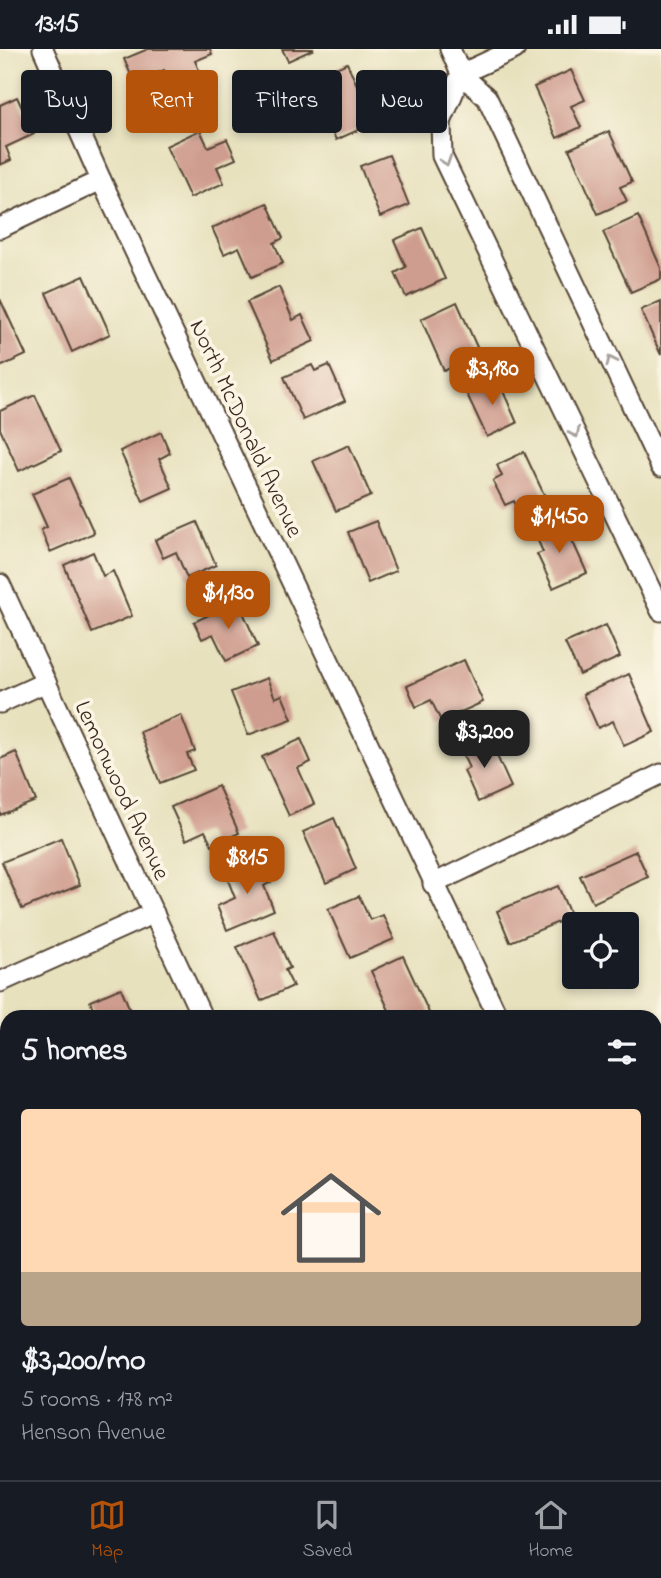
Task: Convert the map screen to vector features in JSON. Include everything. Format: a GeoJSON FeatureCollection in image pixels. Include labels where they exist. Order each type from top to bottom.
{"type":"FeatureCollection","features":[{"type":"Feature","properties":{"kind":"street","name":"North McDonald Avenue"},"geometry":{"type":"LineString","coordinates":[[43,49],[101,180],[495,1010]]}},
{"type":"Feature","properties":{"kind":"street"},"geometry":{"type":"LineString","coordinates":[[450,49],[461,74],[487,98],[661,467]]}},
{"type":"Feature","properties":{"kind":"street"},"geometry":{"type":"LineString","coordinates":[[515,49],[461,74],[441,122],[442,156],[661,611]]}},
{"type":"Feature","properties":{"kind":"street"},"geometry":{"type":"LineString","coordinates":[[0,228],[101,180]]}},
{"type":"Feature","properties":{"kind":"street","name":"Lemonwood Avenue"},"geometry":{"type":"LineString","coordinates":[[0,584],[199,1010]]}},
{"type":"Feature","properties":{"kind":"street"},"geometry":{"type":"LineString","coordinates":[[0,703],[46,683]]}},
{"type":"Feature","properties":{"kind":"street"},"geometry":{"type":"LineString","coordinates":[[433,884],[661,774]]}},
{"type":"Feature","properties":{"kind":"street"},"geometry":{"type":"LineString","coordinates":[[0,982],[154,913]]}},
{"type":"Feature","properties":{"kind":"building"},"geometry":{"type":"Polygon","coordinates":[[[148,49],[210,49],[212,54],[195,61],[199,70],[129,70],[124,59],[148,49]]]}},
{"type":"Feature","properties":{"kind":"building"},"geometry":{"type":"Polygon","coordinates":[[[282,49],[314,49],[288,61],[282,49]]]}},
{"type":"Feature","properties":{"kind":"building"},"geometry":{"type":"Polygon","coordinates":[[[347,63],[356,83],[356,131],[336,140],[333,133],[342,133],[342,70],[331,70],[347,63]]]}},
{"type":"Feature","properties":{"kind":"building"},"geometry":{"type":"Polygon","coordinates":[[[571,70],[585,100],[571,106],[581,127],[557,138],[534,87],[571,70]]]}},
{"type":"Feature","properties":{"kind":"building"},"geometry":{"type":"Polygon","coordinates":[[[17,97],[21,106],[21,133],[34,134],[6,147],[11,160],[0,165],[0,105],[17,97]]]}},
{"type":"Feature","properties":{"kind":"building"},"geometry":{"type":"Polygon","coordinates":[[[609,131],[632,182],[620,187],[627,201],[598,214],[569,149],[609,131]]]}},
{"type":"Feature","properties":{"kind":"building"},"geometry":{"type":"Polygon","coordinates":[[[194,133],[201,133],[208,147],[227,139],[236,159],[217,167],[224,183],[190,198],[166,146],[194,133]]]}},
{"type":"Feature","properties":{"kind":"building"},"geometry":{"type":"Polygon","coordinates":[[[389,155],[409,205],[380,217],[360,166],[389,155]]]}},
{"type":"Feature","properties":{"kind":"building"},"geometry":{"type":"Polygon","coordinates":[[[267,203],[283,238],[274,243],[283,263],[252,277],[239,247],[224,254],[212,228],[267,203]]]}},
{"type":"Feature","properties":{"kind":"building"},"geometry":{"type":"Polygon","coordinates":[[[638,216],[661,268],[661,279],[631,292],[603,232],[638,216]]]}},
{"type":"Feature","properties":{"kind":"building"},"geometry":{"type":"Polygon","coordinates":[[[422,228],[445,279],[406,297],[395,273],[406,267],[394,240],[422,228]]]}},
{"type":"Feature","properties":{"kind":"building"},"geometry":{"type":"Polygon","coordinates":[[[84,276],[110,334],[72,352],[46,293],[84,276]]]}},
{"type":"Feature","properties":{"kind":"building"},"geometry":{"type":"Polygon","coordinates":[[[279,287],[293,320],[302,315],[314,341],[273,360],[247,302],[279,287]]]}},
{"type":"Feature","properties":{"kind":"building"},"geometry":{"type":"Polygon","coordinates":[[[0,299],[26,355],[0,367],[0,299]]]}},
{"type":"Feature","properties":{"kind":"building"},"geometry":{"type":"Polygon","coordinates":[[[661,301],[661,355],[641,310],[661,301]]]}},
{"type":"Feature","properties":{"kind":"building"},"geometry":{"type":"Polygon","coordinates":[[[457,302],[480,354],[444,371],[421,319],[457,302]]]}},
{"type":"Feature","properties":{"kind":"building"},"geometry":{"type":"Polygon","coordinates":[[[312,365],[315,371],[329,365],[345,401],[303,420],[284,377],[312,365]]]}},
{"type":"Feature","properties":{"kind":"building"},"geometry":{"type":"Polygon","coordinates":[[[497,377],[517,423],[487,437],[466,392],[497,377]]]}},
{"type":"Feature","properties":{"kind":"building"},"geometry":{"type":"Polygon","coordinates":[[[35,395],[61,451],[19,471],[0,429],[0,411],[35,395]]]}},
{"type":"Feature","properties":{"kind":"building"},"geometry":{"type":"Polygon","coordinates":[[[161,432],[170,453],[159,459],[172,488],[143,501],[120,451],[161,432]]]}},
{"type":"Feature","properties":{"kind":"building"},"geometry":{"type":"Polygon","coordinates":[[[349,445],[371,496],[336,511],[313,461],[349,445]]]}},
{"type":"Feature","properties":{"kind":"building"},"geometry":{"type":"Polygon","coordinates":[[[524,452],[549,505],[522,518],[514,501],[505,505],[493,481],[502,476],[497,465],[524,452]]]}},
{"type":"Feature","properties":{"kind":"building"},"geometry":{"type":"Polygon","coordinates":[[[69,478],[94,533],[50,552],[41,530],[47,527],[32,494],[69,478]]]}},
{"type":"Feature","properties":{"kind":"building"},"geometry":{"type":"Polygon","coordinates":[[[563,520],[587,573],[553,588],[537,554],[543,552],[535,534],[563,520]]]}},
{"type":"Feature","properties":{"kind":"building"},"geometry":{"type":"Polygon","coordinates":[[[376,521],[396,571],[368,583],[348,532],[376,521]]]}},
{"type":"Feature","properties":{"kind":"building"},"geometry":{"type":"Polygon","coordinates":[[[197,522],[216,565],[187,578],[176,552],[163,558],[155,540],[197,522]]]}},
{"type":"Feature","properties":{"kind":"building"},"geometry":{"type":"Polygon","coordinates":[[[93,552],[103,576],[113,571],[132,616],[92,633],[64,565],[93,552]]]}},
{"type":"Feature","properties":{"kind":"building"},"geometry":{"type":"Polygon","coordinates":[[[238,601],[258,646],[226,661],[213,634],[202,639],[194,622],[238,601]]]}},
{"type":"Feature","properties":{"kind":"building"},"geometry":{"type":"Polygon","coordinates":[[[606,625],[620,657],[580,675],[565,643],[606,625]]]}},
{"type":"Feature","properties":{"kind":"building"},"geometry":{"type":"Polygon","coordinates":[[[464,660],[483,702],[441,721],[431,700],[416,707],[407,686],[464,660]]]}},
{"type":"Feature","properties":{"kind":"building"},"geometry":{"type":"Polygon","coordinates":[[[629,674],[654,732],[624,746],[613,721],[598,728],[583,694],[629,674]]]}},
{"type":"Feature","properties":{"kind":"building"},"geometry":{"type":"Polygon","coordinates":[[[267,678],[275,698],[282,695],[292,719],[248,735],[231,692],[267,678]]]}},
{"type":"Feature","properties":{"kind":"building"},"geometry":{"type":"Polygon","coordinates":[[[181,715],[195,751],[187,754],[194,770],[160,783],[140,732],[181,715]]]}},
{"type":"Feature","properties":{"kind":"building"},"geometry":{"type":"Polygon","coordinates":[[[488,736],[511,787],[478,802],[464,771],[469,768],[460,749],[488,736]]]}},
{"type":"Feature","properties":{"kind":"building"},"geometry":{"type":"Polygon","coordinates":[[[301,739],[311,762],[298,768],[314,804],[289,816],[262,757],[301,739]]]}},
{"type":"Feature","properties":{"kind":"building"},"geometry":{"type":"Polygon","coordinates":[[[16,752],[36,801],[0,815],[0,759],[16,752]]]}},
{"type":"Feature","properties":{"kind":"building"},"geometry":{"type":"Polygon","coordinates":[[[218,786],[239,833],[212,845],[205,831],[186,840],[171,807],[218,786]]]}},
{"type":"Feature","properties":{"kind":"building"},"geometry":{"type":"Polygon","coordinates":[[[334,818],[356,869],[326,883],[303,832],[334,818]]]}},
{"type":"Feature","properties":{"kind":"building"},"geometry":{"type":"Polygon","coordinates":[[[61,838],[80,885],[22,909],[2,862],[61,838]]]}},
{"type":"Feature","properties":{"kind":"building"},"geometry":{"type":"Polygon","coordinates":[[[636,851],[648,877],[593,903],[580,876],[636,851]]]}},
{"type":"Feature","properties":{"kind":"building"},"geometry":{"type":"Polygon","coordinates":[[[261,860],[271,882],[264,886],[274,910],[227,930],[217,906],[235,898],[226,875],[261,860]]]}},
{"type":"Feature","properties":{"kind":"building"},"geometry":{"type":"Polygon","coordinates":[[[558,886],[569,912],[562,912],[562,921],[510,942],[497,911],[558,886]]]}},
{"type":"Feature","properties":{"kind":"building"},"geometry":{"type":"Polygon","coordinates":[[[359,896],[370,920],[383,915],[394,939],[350,958],[328,909],[359,896]]]}},
{"type":"Feature","properties":{"kind":"building"},"geometry":{"type":"Polygon","coordinates":[[[274,931],[290,968],[285,970],[293,986],[261,1001],[237,947],[274,931]]]}},
{"type":"Feature","properties":{"kind":"building"},"geometry":{"type":"Polygon","coordinates":[[[403,956],[428,1010],[389,1010],[371,971],[403,956]]]}},
{"type":"Feature","properties":{"kind":"building"},"geometry":{"type":"Polygon","coordinates":[[[121,988],[130,1010],[93,1010],[90,1001],[121,988]]]}}]}
